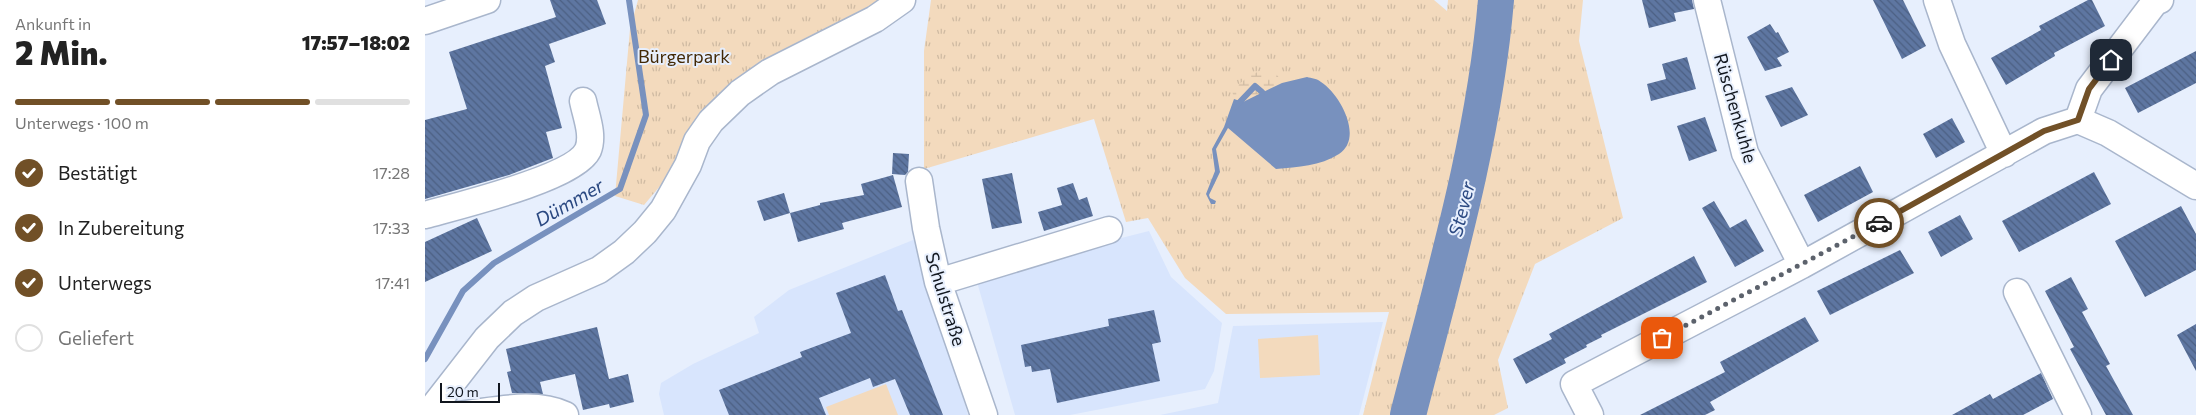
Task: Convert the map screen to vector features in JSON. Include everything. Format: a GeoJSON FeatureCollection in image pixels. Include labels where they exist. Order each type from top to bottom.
{"type":"FeatureCollection","features":[{"type":"Feature","properties":{"kind":"street"},"geometry":{"type":"LineString","coordinates":[[425,21],[487,0]]}},
{"type":"Feature","properties":{"kind":"street"},"geometry":{"type":"LineString","coordinates":[[442,414],[487,338],[513,313],[536,298],[599,270],[625,252],[645,232],[663,210],[688,165],[697,141],[711,121],[740,93],[770,72],[875,19],[902,0]]}},
{"type":"Feature","properties":{"kind":"street","name":"Rüschenkuhle"},"geometry":{"type":"LineString","coordinates":[[1707,0],[1745,152],[1802,265]]}},
{"type":"Feature","properties":{"kind":"street"},"geometry":{"type":"LineString","coordinates":[[1937,0],[1952,44],[2004,154]]}},
{"type":"Feature","properties":{"kind":"street"},"geometry":{"type":"LineString","coordinates":[[2078,120],[2089,89],[2155,2],[2159,0]]}},
{"type":"Feature","properties":{"kind":"street"},"geometry":{"type":"LineString","coordinates":[[425,215],[523,186],[556,174],[576,162],[587,152],[591,140],[583,101]]}},
{"type":"Feature","properties":{"kind":"street"},"geometry":{"type":"LineString","coordinates":[[1590,415],[1574,384],[1802,265],[2044,131],[2078,120],[2108,133],[2196,186]]}},
{"type":"Feature","properties":{"kind":"street","name":"Schulstraße"},"geometry":{"type":"LineString","coordinates":[[919,180],[926,228],[938,282],[984,415]]}},
{"type":"Feature","properties":{"kind":"street"},"geometry":{"type":"LineString","coordinates":[[938,282],[1109,230]]}},
{"type":"Feature","properties":{"kind":"street"},"geometry":{"type":"LineString","coordinates":[[2017,292],[2074,414]]}},
{"type":"Feature","properties":{"kind":"street"},"geometry":{"type":"LineString","coordinates":[[442,414],[533,408],[555,410],[565,415]]}},
{"type":"Feature","properties":{"kind":"shaded area"},"geometry":{"type":"Polygon","coordinates":[[[1149,231],[1171,277],[1222,323],[1214,371],[1205,389],[1070,415],[1015,415],[975,275],[1149,231]]]}},
{"type":"Feature","properties":{"kind":"shaded area"},"geometry":{"type":"Polygon","coordinates":[[[918,238],[968,415],[664,415],[659,394],[661,383],[693,364],[759,333],[754,317],[789,290],[918,238]]]}},
{"type":"Feature","properties":{"kind":"shaded area"},"geometry":{"type":"Polygon","coordinates":[[[1383,322],[1359,415],[1160,415],[1218,403],[1233,326],[1383,322]]]}},
{"type":"Feature","properties":{"kind":"green space","name":"Bürgerpark"},"geometry":{"type":"Polygon","coordinates":[[[638,0],[887,0],[765,62],[644,205],[615,196],[630,29],[638,0]]]}},
{"type":"Feature","properties":{"kind":"green space"},"geometry":{"type":"Polygon","coordinates":[[[931,0],[1434,0],[1447,11],[1448,0],[1583,0],[1579,41],[1623,218],[1535,264],[1498,360],[1508,408],[1494,415],[1363,415],[1389,312],[1226,314],[1185,278],[1148,218],[1126,222],[1094,119],[924,169],[924,51],[931,0]]]}},
{"type":"Feature","properties":{"kind":"green space"},"geometry":{"type":"Polygon","coordinates":[[[1262,70],[1276,73],[1282,83],[1243,102],[1234,99],[1232,90],[1249,76],[1262,70]]]}},
{"type":"Feature","properties":{"kind":"green space"},"geometry":{"type":"Polygon","coordinates":[[[1318,335],[1320,375],[1260,378],[1258,339],[1318,335]]]}},
{"type":"Feature","properties":{"kind":"green space"},"geometry":{"type":"Polygon","coordinates":[[[886,384],[898,415],[829,415],[826,407],[886,384]]]}},
{"type":"Feature","properties":{"kind":"water"},"geometry":{"type":"Polygon","coordinates":[[[1307,77],[1318,80],[1328,88],[1342,106],[1349,127],[1349,138],[1346,147],[1339,154],[1324,161],[1292,168],[1276,169],[1228,128],[1216,149],[1220,172],[1209,195],[1210,198],[1216,201],[1215,204],[1211,204],[1206,194],[1215,171],[1212,149],[1224,127],[1234,99],[1243,102],[1282,83],[1307,77]]]}},
{"type":"Feature","properties":{"kind":"building"},"geometry":{"type":"Polygon","coordinates":[[[550,0],[597,0],[606,24],[549,44],[555,62],[545,66],[562,128],[546,132],[553,158],[509,175],[425,199],[425,120],[467,109],[449,52],[556,17],[550,0]]]}},
{"type":"Feature","properties":{"kind":"building"},"geometry":{"type":"Polygon","coordinates":[[[1642,0],[1692,0],[1694,9],[1674,13],[1676,21],[1649,28],[1642,0]]]}},
{"type":"Feature","properties":{"kind":"building"},"geometry":{"type":"Polygon","coordinates":[[[1873,0],[1903,0],[1926,46],[1902,59],[1873,0]]]}},
{"type":"Feature","properties":{"kind":"building"},"geometry":{"type":"Polygon","coordinates":[[[2088,0],[2092,0],[2105,26],[2054,53],[2055,56],[2006,85],[1991,58],[2041,30],[2039,26],[2088,0]]]}},
{"type":"Feature","properties":{"kind":"building"},"geometry":{"type":"Polygon","coordinates":[[[1770,24],[1776,33],[1778,32],[1789,52],[1777,58],[1782,66],[1765,71],[1747,37],[1770,24]]]}},
{"type":"Feature","properties":{"kind":"building"},"geometry":{"type":"Polygon","coordinates":[[[2196,51],[2196,83],[2138,113],[2125,88],[2196,51]]]}},
{"type":"Feature","properties":{"kind":"building"},"geometry":{"type":"Polygon","coordinates":[[[1687,57],[1696,89],[1651,101],[1647,84],[1666,79],[1662,64],[1687,57]]]}},
{"type":"Feature","properties":{"kind":"building"},"geometry":{"type":"Polygon","coordinates":[[[1792,87],[1808,115],[1781,127],[1765,96],[1792,87]]]}},
{"type":"Feature","properties":{"kind":"building"},"geometry":{"type":"Polygon","coordinates":[[[1705,117],[1717,151],[1689,161],[1677,126],[1705,117]]]}},
{"type":"Feature","properties":{"kind":"building"},"geometry":{"type":"Polygon","coordinates":[[[1952,118],[1965,142],[1936,158],[1923,134],[1952,118]]]}},
{"type":"Feature","properties":{"kind":"building"},"geometry":{"type":"Polygon","coordinates":[[[893,153],[909,154],[908,172],[905,175],[892,174],[893,153]]]}},
{"type":"Feature","properties":{"kind":"building"},"geometry":{"type":"Polygon","coordinates":[[[1860,166],[1873,192],[1818,222],[1804,195],[1860,166]]]}},
{"type":"Feature","properties":{"kind":"building"},"geometry":{"type":"Polygon","coordinates":[[[2094,172],[2111,204],[2019,252],[2002,221],[2094,172]]]}},
{"type":"Feature","properties":{"kind":"building"},"geometry":{"type":"Polygon","coordinates":[[[1012,173],[1022,223],[992,229],[982,179],[1012,173]]]}},
{"type":"Feature","properties":{"kind":"building"},"geometry":{"type":"Polygon","coordinates":[[[893,175],[902,207],[842,223],[844,229],[798,242],[790,213],[820,205],[820,203],[864,195],[861,184],[893,175]]]}},
{"type":"Feature","properties":{"kind":"building"},"geometry":{"type":"Polygon","coordinates":[[[1073,183],[1079,200],[1087,197],[1093,216],[1044,231],[1038,212],[1062,205],[1057,188],[1073,183]]]}},
{"type":"Feature","properties":{"kind":"building"},"geometry":{"type":"Polygon","coordinates":[[[784,193],[790,213],[764,221],[757,201],[784,193]]]}},
{"type":"Feature","properties":{"kind":"building"},"geometry":{"type":"Polygon","coordinates":[[[1714,201],[1730,228],[1746,219],[1764,251],[1735,267],[1702,208],[1714,201]]]}},
{"type":"Feature","properties":{"kind":"building"},"geometry":{"type":"Polygon","coordinates":[[[2181,206],[2196,234],[2196,270],[2145,297],[2115,241],[2181,206]]]}},
{"type":"Feature","properties":{"kind":"building"},"geometry":{"type":"Polygon","coordinates":[[[1960,215],[1973,239],[1941,257],[1928,232],[1960,215]]]}},
{"type":"Feature","properties":{"kind":"building"},"geometry":{"type":"Polygon","coordinates":[[[477,218],[492,251],[425,282],[425,242],[477,218]]]}},
{"type":"Feature","properties":{"kind":"building"},"geometry":{"type":"Polygon","coordinates":[[[1900,250],[1914,273],[1830,315],[1817,291],[1900,250]]]}},
{"type":"Feature","properties":{"kind":"building"},"geometry":{"type":"Polygon","coordinates":[[[1694,256],[1707,282],[1601,335],[1602,337],[1586,345],[1587,347],[1564,359],[1566,363],[1526,384],[1513,359],[1552,339],[1549,334],[1694,256]]]}},
{"type":"Feature","properties":{"kind":"building"},"geometry":{"type":"Polygon","coordinates":[[[885,275],[898,311],[902,310],[943,415],[910,415],[895,379],[873,387],[870,378],[819,398],[826,415],[729,415],[719,390],[802,357],[800,352],[851,333],[836,293],[885,275]]]}},
{"type":"Feature","properties":{"kind":"building"},"geometry":{"type":"Polygon","coordinates":[[[2071,277],[2088,309],[2082,312],[2110,364],[2106,366],[2133,415],[2106,415],[2070,349],[2074,347],[2045,291],[2071,277]]]}},
{"type":"Feature","properties":{"kind":"building"},"geometry":{"type":"Polygon","coordinates":[[[1154,310],[1161,342],[1152,344],[1160,381],[1057,403],[1050,369],[1032,372],[1031,366],[1025,367],[1021,345],[1109,326],[1108,319],[1154,310]]]}},
{"type":"Feature","properties":{"kind":"building"},"geometry":{"type":"Polygon","coordinates":[[[1805,317],[1819,341],[1710,402],[1715,410],[1705,415],[1640,415],[1725,372],[1720,362],[1805,317]]]}},
{"type":"Feature","properties":{"kind":"building"},"geometry":{"type":"Polygon","coordinates":[[[2196,324],[2196,371],[2177,335],[2196,324]]]}},
{"type":"Feature","properties":{"kind":"building"},"geometry":{"type":"Polygon","coordinates":[[[597,327],[609,379],[628,374],[634,402],[610,408],[609,404],[583,410],[575,374],[540,382],[543,394],[512,393],[507,372],[511,371],[506,349],[597,327]]]}},
{"type":"Feature","properties":{"kind":"building"},"geometry":{"type":"Polygon","coordinates":[[[2041,373],[2053,399],[2023,415],[1952,415],[1990,394],[1993,399],[2041,373]]]}},
{"type":"Feature","properties":{"kind":"waterway","name":"Dümmer"},"geometry":{"type":"LineString","coordinates":[[425,359],[463,291],[494,263],[620,189],[646,115],[629,0]]}},
{"type":"Feature","properties":{"kind":"waterway","name":"Stever"},"geometry":{"type":"LineString","coordinates":[[1408,415],[1461,209],[1472,158],[1490,53],[1496,0]]}},
{"type":"Feature","properties":{"kind":"waterway"},"geometry":{"type":"LineString","coordinates":[[1235,107],[1255,86],[1262,92]]}},
{"type":"Feature","properties":{"kind":"way so far"},"geometry":{"type":"LineString","coordinates":[[1662,338],[1879,223]]}},
{"type":"Feature","properties":{"kind":"route"},"geometry":{"type":"LineString","coordinates":[[1879,223],[2044,131],[2078,120],[2089,89],[2111,60]]}}]}
